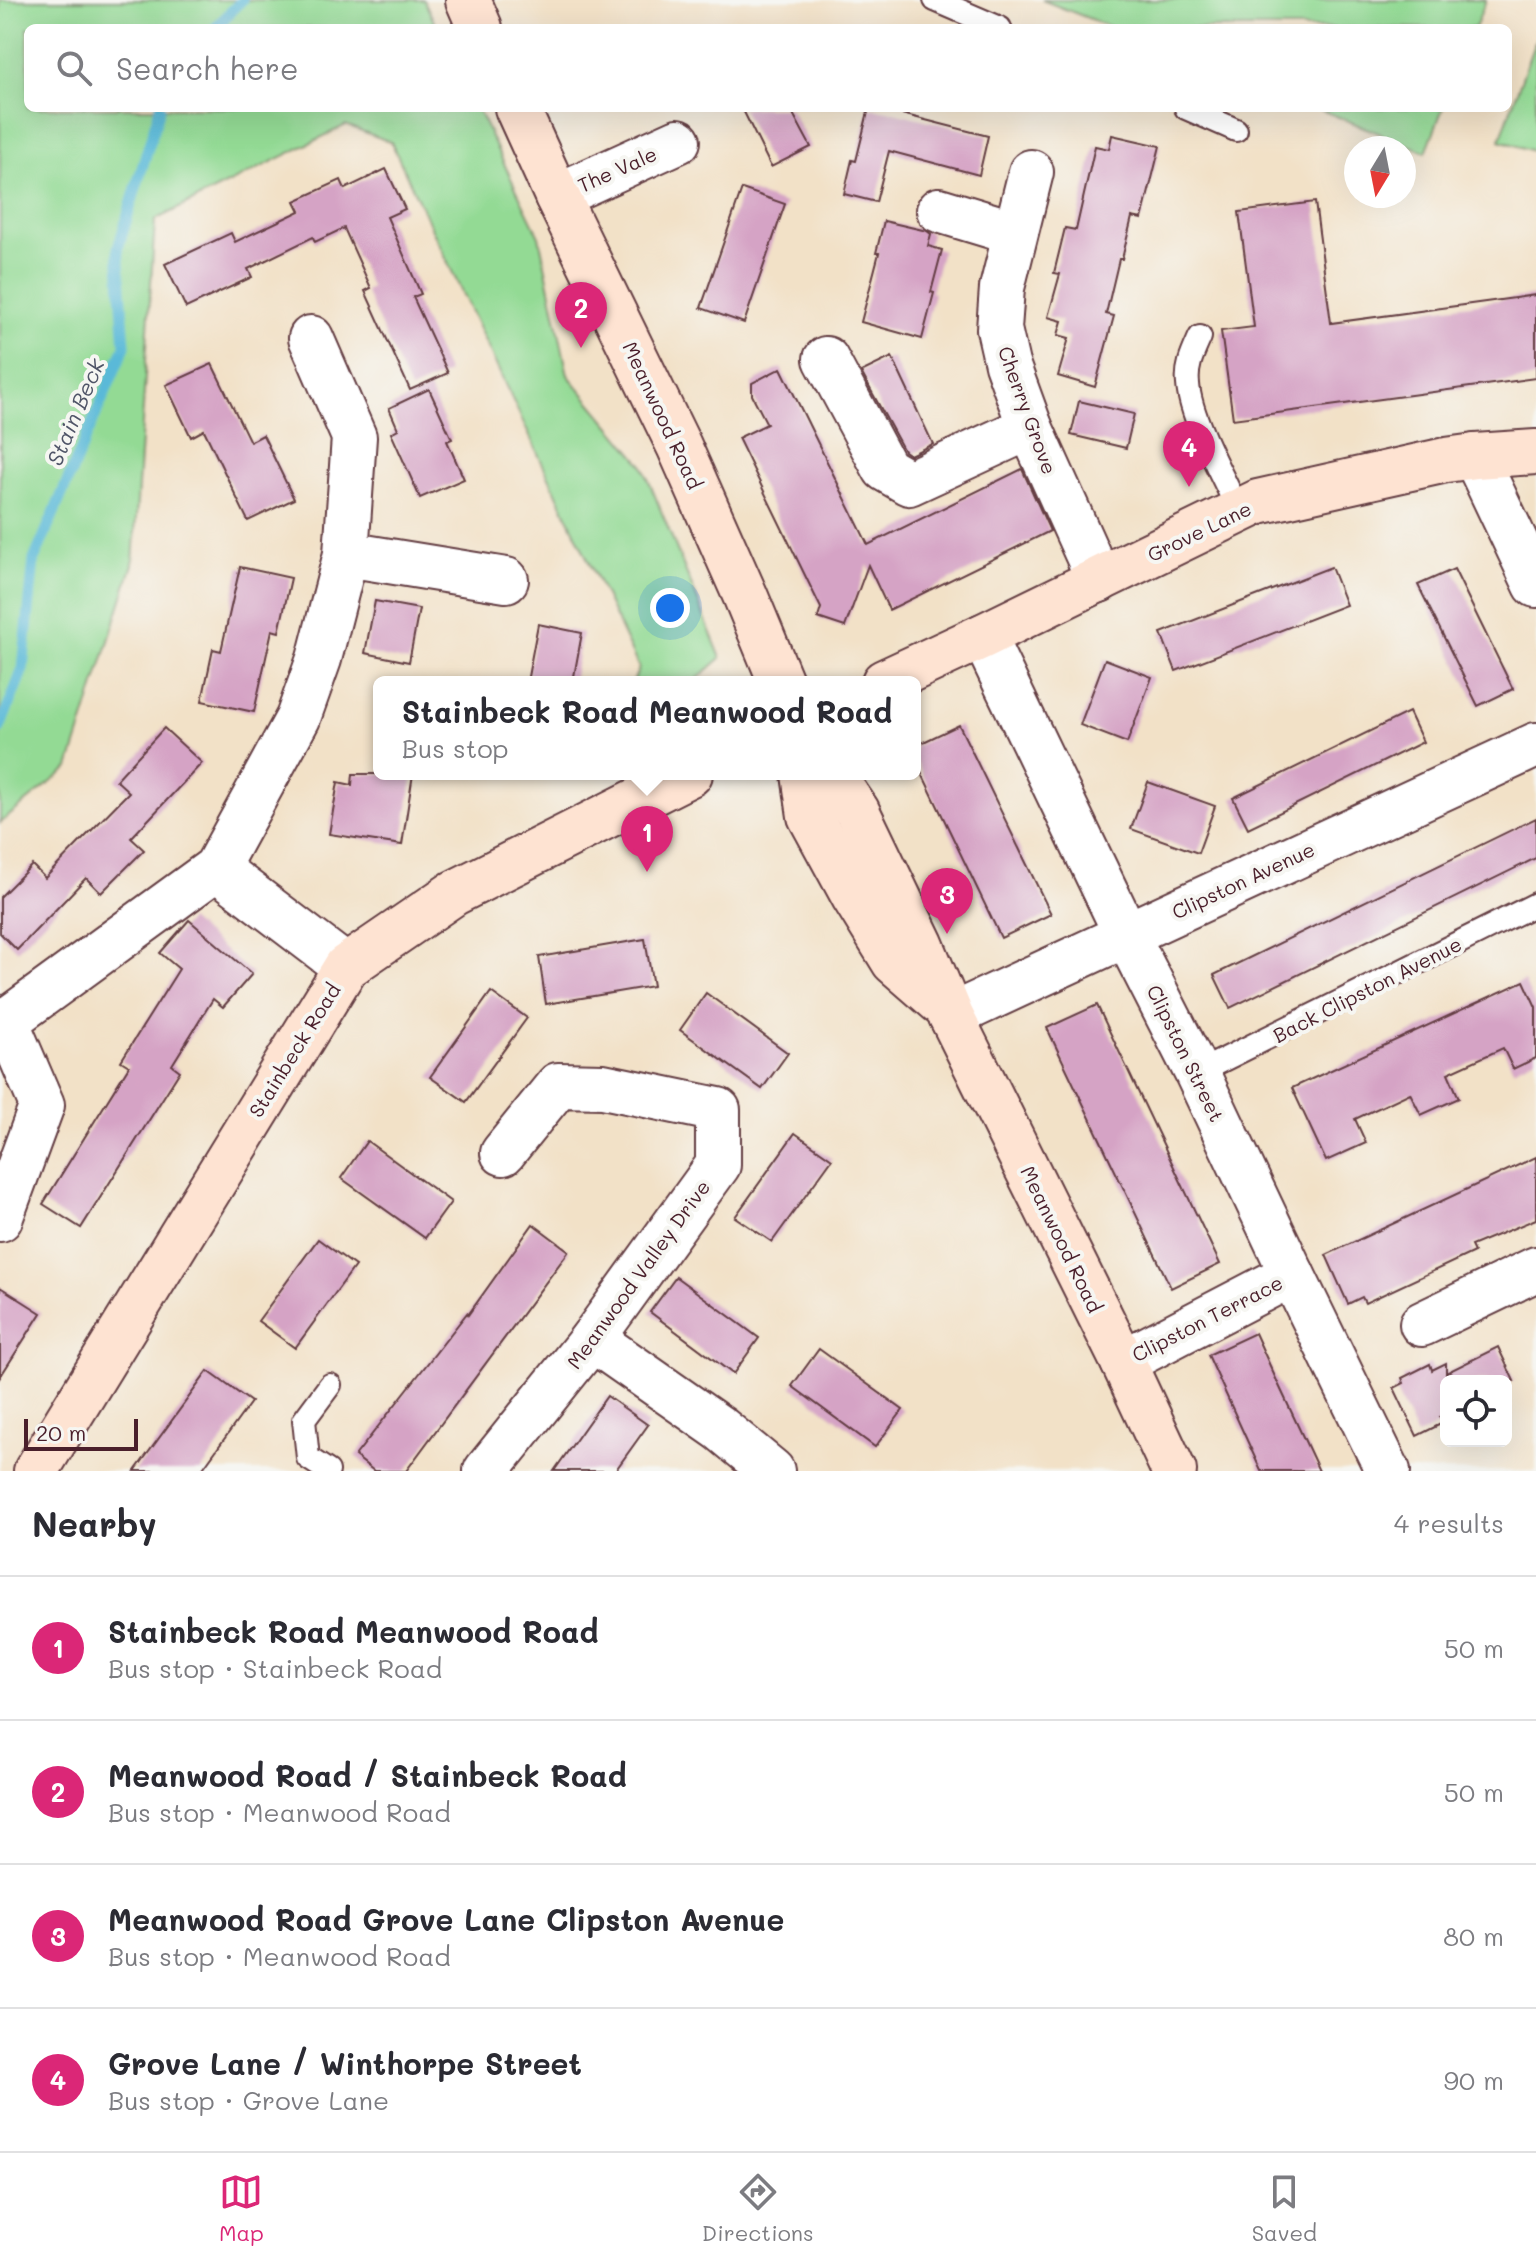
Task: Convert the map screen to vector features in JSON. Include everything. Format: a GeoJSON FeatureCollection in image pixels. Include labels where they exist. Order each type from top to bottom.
{"type":"FeatureCollection","features":[{"type":"Feature","properties":{"kind":"street"},"geometry":{"type":"LineString","coordinates":[[468,0],[478,24]]}},
{"type":"Feature","properties":{"kind":"street","name":"Meanwood Road"},"geometry":{"type":"LineString","coordinates":[[519,112],[679,446],[779,676]]}},
{"type":"Feature","properties":{"kind":"street","name":"The Vale"},"geometry":{"type":"LineString","coordinates":[[557,196],[677,141]]}},
{"type":"Feature","properties":{"kind":"street","name":"Cherry Grove"},"geometry":{"type":"LineString","coordinates":[[1031,172],[1002,288],[999,329],[1007,364],[1030,427],[1099,580]]}},
{"type":"Feature","properties":{"kind":"street"},"geometry":{"type":"LineString","coordinates":[[939,210],[1015,233]]}},
{"type":"Feature","properties":{"kind":"street"},"geometry":{"type":"LineString","coordinates":[[0,1219],[42,1105],[6,1021],[216,868],[298,718],[319,659],[346,554],[354,437],[311,338]]}},
{"type":"Feature","properties":{"kind":"street"},"geometry":{"type":"LineString","coordinates":[[826,359],[885,469],[909,483],[1030,427]]}},
{"type":"Feature","properties":{"kind":"street","name":"Grove Lane"},"geometry":{"type":"LineString","coordinates":[[897,676],[1258,502],[1475,456],[1536,452]]}},
{"type":"Feature","properties":{"kind":"street"},"geometry":{"type":"LineString","coordinates":[[1475,456],[1536,585]]}},
{"type":"Feature","properties":{"kind":"street"},"geometry":{"type":"LineString","coordinates":[[346,554],[506,580]]}},
{"type":"Feature","properties":{"kind":"street","name":"Clipston Street"},"geometry":{"type":"LineString","coordinates":[[983,636],[1388,1471]]}},
{"type":"Feature","properties":{"kind":"street","name":"Clipston Avenue"},"geometry":{"type":"LineString","coordinates":[[949,1012],[1536,745]]}},
{"type":"Feature","properties":{"kind":"street","name":"Stainbeck Road"},"geometry":{"type":"LineString","coordinates":[[36,1471],[346,967],[454,893],[678,780]]}},
{"type":"Feature","properties":{"kind":"street","name":"Meanwood Road"},"geometry":{"type":"LineString","coordinates":[[805,780],[810,816],[894,962],[949,1012]]}},
{"type":"Feature","properties":{"kind":"street","name":"Meanwood Road"},"geometry":{"type":"LineString","coordinates":[[836,780],[857,811],[921,944],[949,1012],[1174,1471]]}},
{"type":"Feature","properties":{"kind":"street"},"geometry":{"type":"LineString","coordinates":[[216,868],[346,967]]}},
{"type":"Feature","properties":{"kind":"street","name":"Meanwood Valley Drive"},"geometry":{"type":"LineString","coordinates":[[486,1471],[592,1339],[718,1165],[718,1110],[603,1086],[558,1085],[503,1153]]}},
{"type":"Feature","properties":{"kind":"street"},"geometry":{"type":"LineString","coordinates":[[1422,1324],[1536,1269]]}},
{"type":"Feature","properties":{"kind":"street","name":"Clipston Terrace"},"geometry":{"type":"LineString","coordinates":[[1123,1362],[1292,1274]]}},
{"type":"Feature","properties":{"kind":"street"},"geometry":{"type":"LineString","coordinates":[[592,1339],[721,1429],[772,1471]]}},
{"type":"Feature","properties":{"kind":"lane"},"geometry":{"type":"LineString","coordinates":[[935,0],[991,24]]}},
{"type":"Feature","properties":{"kind":"lane"},"geometry":{"type":"LineString","coordinates":[[1195,112],[1236,130]]}},
{"type":"Feature","properties":{"kind":"lane"},"geometry":{"type":"LineString","coordinates":[[1200,337],[1189,362],[1188,386],[1198,421],[1239,511]]}},
{"type":"Feature","properties":{"kind":"lane","name":"Back Clipston Avenue"},"geometry":{"type":"LineString","coordinates":[[1197,1073],[1536,904]]}},
{"type":"Feature","properties":{"kind":"lane"},"geometry":{"type":"LineString","coordinates":[[328,1471],[308,1458],[304,1420],[330,1385]]}},
{"type":"Feature","properties":{"kind":"green space"},"geometry":{"type":"Polygon","coordinates":[[[0,0],[424,0],[435,24],[24,24],[24,112],[479,112],[539,236],[568,375],[642,464],[721,658],[701,676],[636,676],[639,668],[391,142],[346,125],[155,220],[133,564],[69,768],[0,823],[0,0]]]}},
{"type":"Feature","properties":{"kind":"green space"},"geometry":{"type":"Polygon","coordinates":[[[1042,0],[1486,0],[1477,24],[1103,24],[1042,0]]]}},
{"type":"Feature","properties":{"kind":"green space"},"geometry":{"type":"Polygon","coordinates":[[[1536,38],[1536,152],[1500,140],[1536,38]]]}},
{"type":"Feature","properties":{"kind":"green space"},"geometry":{"type":"Polygon","coordinates":[[[1326,112],[1441,112],[1426,152],[1416,148],[1416,136],[1386,136],[1326,112]]]}},
{"type":"Feature","properties":{"kind":"building"},"geometry":{"type":"Polygon","coordinates":[[[744,112],[792,112],[811,147],[771,167],[744,112]]]}},
{"type":"Feature","properties":{"kind":"building"},"geometry":{"type":"Polygon","coordinates":[[[868,112],[894,112],[988,136],[979,175],[889,151],[876,202],[844,194],[852,160],[856,161],[868,112]]]}},
{"type":"Feature","properties":{"kind":"building"},"geometry":{"type":"Polygon","coordinates":[[[1112,135],[1160,146],[1142,219],[1132,217],[1122,259],[1119,259],[1106,314],[1114,316],[1095,387],[1058,376],[1069,338],[1058,335],[1062,321],[1048,317],[1060,274],[1054,273],[1065,228],[1076,230],[1095,146],[1109,149],[1112,135]]]}},
{"type":"Feature","properties":{"kind":"building"},"geometry":{"type":"Polygon","coordinates":[[[386,169],[405,209],[387,217],[421,294],[413,297],[448,373],[410,390],[365,291],[371,288],[344,228],[315,242],[313,237],[248,269],[252,277],[186,308],[165,264],[231,233],[235,242],[300,211],[295,201],[341,180],[345,189],[386,169]]]}},
{"type":"Feature","properties":{"kind":"building"},"geometry":{"type":"Polygon","coordinates":[[[742,189],[785,204],[744,323],[701,308],[742,189]]]}},
{"type":"Feature","properties":{"kind":"building"},"geometry":{"type":"Polygon","coordinates":[[[1315,202],[1331,323],[1536,295],[1536,378],[1233,419],[1221,331],[1254,327],[1239,212],[1315,202]]]}},
{"type":"Feature","properties":{"kind":"building"},"geometry":{"type":"Polygon","coordinates":[[[884,221],[927,231],[931,234],[928,246],[942,250],[922,339],[861,322],[884,221]]]}},
{"type":"Feature","properties":{"kind":"building"},"geometry":{"type":"Polygon","coordinates":[[[892,357],[933,444],[910,455],[904,451],[861,372],[892,357]]]}},
{"type":"Feature","properties":{"kind":"building"},"geometry":{"type":"Polygon","coordinates":[[[212,364],[250,442],[263,435],[294,499],[248,521],[204,430],[191,437],[166,385],[212,364]]]}},
{"type":"Feature","properties":{"kind":"building"},"geometry":{"type":"Polygon","coordinates":[[[781,368],[868,545],[1022,469],[1050,531],[889,610],[868,565],[845,627],[818,618],[821,608],[738,438],[767,424],[752,395],[752,383],[781,368]]]}},
{"type":"Feature","properties":{"kind":"building"},"geometry":{"type":"Polygon","coordinates":[[[429,389],[452,439],[447,441],[464,479],[420,498],[391,433],[398,429],[389,408],[429,389]]]}},
{"type":"Feature","properties":{"kind":"building"},"geometry":{"type":"Polygon","coordinates":[[[1079,401],[1134,414],[1126,448],[1071,435],[1079,401]]]}},
{"type":"Feature","properties":{"kind":"building"},"geometry":{"type":"Polygon","coordinates":[[[240,567],[291,578],[279,632],[272,630],[254,712],[202,701],[213,649],[221,651],[240,567]]]}},
{"type":"Feature","properties":{"kind":"building"},"geometry":{"type":"Polygon","coordinates":[[[1331,567],[1346,605],[1176,671],[1161,633],[1331,567]]]}},
{"type":"Feature","properties":{"kind":"building"},"geometry":{"type":"Polygon","coordinates":[[[1454,569],[1513,689],[1478,706],[1418,585],[1454,569]]]}},
{"type":"Feature","properties":{"kind":"building"},"geometry":{"type":"Polygon","coordinates":[[[375,601],[419,609],[409,662],[365,653],[375,601]]]}},
{"type":"Feature","properties":{"kind":"building"},"geometry":{"type":"Polygon","coordinates":[[[538,624],[582,633],[574,676],[528,676],[538,624]]]}},
{"type":"Feature","properties":{"kind":"building"},"geometry":{"type":"Polygon","coordinates":[[[1105,659],[1152,677],[1127,743],[1080,725],[1105,659]]]}},
{"type":"Feature","properties":{"kind":"building"},"geometry":{"type":"Polygon","coordinates":[[[1409,712],[1423,742],[1248,828],[1233,798],[1409,712]]]}},
{"type":"Feature","properties":{"kind":"building"},"geometry":{"type":"Polygon","coordinates":[[[959,725],[1051,914],[1001,938],[921,771],[921,743],[959,725]]]}},
{"type":"Feature","properties":{"kind":"building"},"geometry":{"type":"Polygon","coordinates":[[[164,728],[202,763],[131,838],[144,850],[101,893],[86,878],[17,950],[0,933],[0,897],[32,865],[45,878],[129,792],[116,780],[164,728]]]}},
{"type":"Feature","properties":{"kind":"building"},"geometry":{"type":"Polygon","coordinates":[[[353,774],[373,774],[373,780],[412,780],[402,845],[329,834],[338,782],[352,785],[353,774]]]}},
{"type":"Feature","properties":{"kind":"building"},"geometry":{"type":"Polygon","coordinates":[[[1148,782],[1215,806],[1198,853],[1131,829],[1148,782]]]}},
{"type":"Feature","properties":{"kind":"building"},"geometry":{"type":"Polygon","coordinates":[[[1536,818],[1536,858],[1230,1008],[1214,975],[1536,818]]]}},
{"type":"Feature","properties":{"kind":"building"},"geometry":{"type":"Polygon","coordinates":[[[189,920],[252,974],[223,1007],[213,999],[172,1065],[180,1071],[81,1228],[43,1204],[129,1066],[121,1061],[179,969],[160,953],[189,920]]]}},
{"type":"Feature","properties":{"kind":"building"},"geometry":{"type":"Polygon","coordinates":[[[645,939],[653,986],[546,1004],[539,957],[645,939]]]}},
{"type":"Feature","properties":{"kind":"building"},"geometry":{"type":"Polygon","coordinates":[[[1524,981],[1536,1007],[1536,1058],[1513,1069],[1503,1048],[1448,1073],[1459,1098],[1421,1115],[1410,1093],[1355,1119],[1366,1143],[1326,1161],[1292,1088],[1524,981]]]}},
{"type":"Feature","properties":{"kind":"building"},"geometry":{"type":"Polygon","coordinates":[[[491,992],[527,1018],[466,1102],[430,1077],[491,992]]]}},
{"type":"Feature","properties":{"kind":"building"},"geometry":{"type":"Polygon","coordinates":[[[706,993],[788,1053],[762,1089],[680,1030],[706,993]]]}},
{"type":"Feature","properties":{"kind":"building"},"geometry":{"type":"Polygon","coordinates":[[[1097,1005],[1220,1264],[1171,1288],[1047,1028],[1097,1005]]]}},
{"type":"Feature","properties":{"kind":"building"},"geometry":{"type":"Polygon","coordinates":[[[795,1133],[832,1159],[772,1242],[735,1217],[795,1133]]]}},
{"type":"Feature","properties":{"kind":"building"},"geometry":{"type":"Polygon","coordinates":[[[367,1141],[451,1202],[425,1238],[341,1178],[367,1141]]]}},
{"type":"Feature","properties":{"kind":"building"},"geometry":{"type":"Polygon","coordinates":[[[1536,1157],[1536,1219],[1471,1246],[1474,1252],[1365,1303],[1362,1297],[1348,1304],[1326,1255],[1536,1157]]]}},
{"type":"Feature","properties":{"kind":"building"},"geometry":{"type":"Polygon","coordinates":[[[533,1224],[569,1251],[406,1471],[374,1471],[355,1456],[468,1315],[533,1224]]]}},
{"type":"Feature","properties":{"kind":"building"},"geometry":{"type":"Polygon","coordinates":[[[318,1239],[355,1266],[295,1348],[258,1321],[318,1239]]]}},
{"type":"Feature","properties":{"kind":"building"},"geometry":{"type":"Polygon","coordinates":[[[676,1277],[759,1338],[733,1374],[650,1312],[676,1277]]]}},
{"type":"Feature","properties":{"kind":"building"},"geometry":{"type":"Polygon","coordinates":[[[0,1287],[41,1313],[0,1377],[0,1287]]]}},
{"type":"Feature","properties":{"kind":"building"},"geometry":{"type":"Polygon","coordinates":[[[1255,1333],[1319,1471],[1261,1471],[1208,1355],[1255,1333]]]}},
{"type":"Feature","properties":{"kind":"building"},"geometry":{"type":"Polygon","coordinates":[[[1498,1347],[1511,1375],[1440,1375],[1440,1424],[1417,1436],[1394,1388],[1404,1383],[1402,1378],[1430,1364],[1432,1370],[1446,1363],[1446,1373],[1498,1347]]]}},
{"type":"Feature","properties":{"kind":"building"},"geometry":{"type":"Polygon","coordinates":[[[819,1349],[903,1410],[875,1447],[792,1386],[819,1349]]]}},
{"type":"Feature","properties":{"kind":"building"},"geometry":{"type":"Polygon","coordinates":[[[208,1371],[251,1402],[201,1471],[135,1471],[208,1371]]]}},
{"type":"Feature","properties":{"kind":"building"},"geometry":{"type":"Polygon","coordinates":[[[607,1396],[648,1425],[615,1471],[554,1471],[607,1396]]]}},
{"type":"Feature","properties":{"kind":"waterway","name":"Stain Beck"},"geometry":{"type":"LineString","coordinates":[[219,24],[242,0]]}},
{"type":"Feature","properties":{"kind":"waterway","name":"Stain Beck"},"geometry":{"type":"LineString","coordinates":[[0,728],[23,669],[34,560],[125,346],[118,248],[159,112]]}},
{"type":"Feature","properties":{"kind":"place","name":"Meanwood Road / Stainbeck Road"},"geometry":{"type":"Point","coordinates":[581,348]}},
{"type":"Feature","properties":{"kind":"place","name":"Grove Lane / Winthorpe Street"},"geometry":{"type":"Point","coordinates":[1189,487]}},
{"type":"Feature","properties":{"kind":"place","name":"Stainbeck Road Meanwood Road"},"geometry":{"type":"Point","coordinates":[647,872]}},
{"type":"Feature","properties":{"kind":"place","name":"Meanwood Road Grove Lane Clipston Avenue"},"geometry":{"type":"Point","coordinates":[947,934]}}]}
